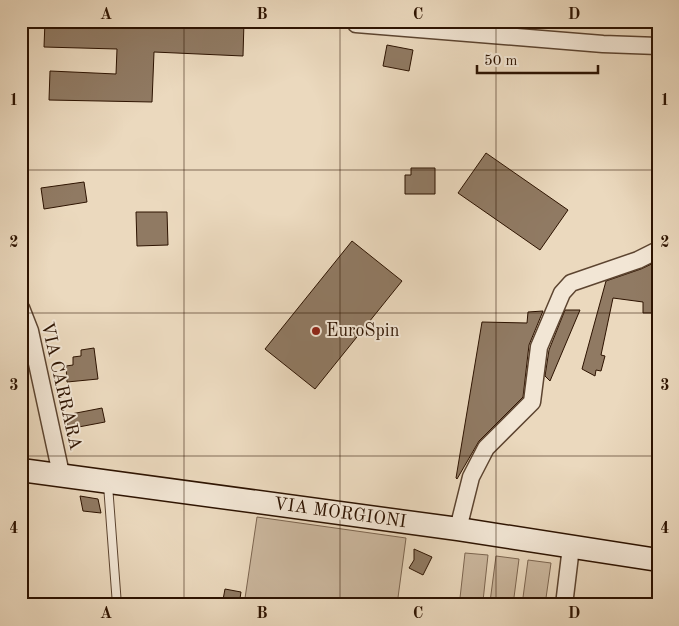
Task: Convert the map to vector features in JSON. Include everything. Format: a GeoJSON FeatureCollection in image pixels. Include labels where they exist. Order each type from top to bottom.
{"type":"FeatureCollection","features":[{"type":"Feature","properties":{"kind":"main road","name":"VIA MORGIONI"},"geometry":{"type":"LineString","coordinates":[[21,470],[458,530],[658,560]]}},
{"type":"Feature","properties":{"kind":"street"},"geometry":{"type":"LineString","coordinates":[[356,24],[603,44],[658,46]]}},
{"type":"Feature","properties":{"kind":"street"},"geometry":{"type":"LineString","coordinates":[[458,530],[471,477],[486,448],[532,402],[539,347],[562,293],[571,283],[638,260],[658,250]]}},
{"type":"Feature","properties":{"kind":"street","name":"VIA CARRARA"},"geometry":{"type":"LineString","coordinates":[[21,308],[30,332],[61,474]]}},
{"type":"Feature","properties":{"kind":"street"},"geometry":{"type":"LineString","coordinates":[[564,605],[571,547]]}},
{"type":"Feature","properties":{"kind":"lane"},"geometry":{"type":"LineString","coordinates":[[107,481],[117,605]]}},
{"type":"Feature","properties":{"kind":"shaded area"},"geometry":{"type":"Polygon","coordinates":[[[257,517],[406,538],[397,605],[244,605],[257,517]]]}},
{"type":"Feature","properties":{"kind":"shaded area"},"geometry":{"type":"Polygon","coordinates":[[[465,553],[488,555],[483,601],[460,598],[465,553]]]}},
{"type":"Feature","properties":{"kind":"shaded area"},"geometry":{"type":"Polygon","coordinates":[[[496,556],[519,559],[513,605],[490,602],[496,556]]]}},
{"type":"Feature","properties":{"kind":"shaded area"},"geometry":{"type":"Polygon","coordinates":[[[528,560],[551,563],[545,605],[522,605],[528,560]]]}},
{"type":"Feature","properties":{"kind":"building"},"geometry":{"type":"Polygon","coordinates":[[[45,21],[244,21],[243,56],[154,52],[152,102],[49,100],[50,71],[116,74],[117,49],[44,47],[45,21]]]}},
{"type":"Feature","properties":{"kind":"building"},"geometry":{"type":"Polygon","coordinates":[[[387,45],[413,50],[409,71],[383,66],[387,45]]]}},
{"type":"Feature","properties":{"kind":"building"},"geometry":{"type":"Polygon","coordinates":[[[486,153],[568,210],[540,250],[458,193],[486,153]]]}},
{"type":"Feature","properties":{"kind":"building"},"geometry":{"type":"Polygon","coordinates":[[[411,168],[435,168],[435,194],[405,194],[405,175],[411,175],[411,168]]]}},
{"type":"Feature","properties":{"kind":"building"},"geometry":{"type":"Polygon","coordinates":[[[84,182],[87,202],[44,209],[41,188],[84,182]]]}},
{"type":"Feature","properties":{"kind":"building"},"geometry":{"type":"Polygon","coordinates":[[[136,212],[167,212],[168,245],[137,246],[136,212]]]}},
{"type":"Feature","properties":{"kind":"building"},"geometry":{"type":"Polygon","coordinates":[[[352,241],[402,281],[315,389],[265,349],[352,241]]]}},
{"type":"Feature","properties":{"kind":"building"},"geometry":{"type":"Polygon","coordinates":[[[658,261],[657,313],[643,313],[643,302],[613,298],[601,355],[605,356],[601,371],[596,370],[595,376],[582,369],[606,281],[658,261]]]}},
{"type":"Feature","properties":{"kind":"building"},"geometry":{"type":"Polygon","coordinates":[[[565,310],[580,310],[550,381],[545,376],[549,350],[565,310]]]}},
{"type":"Feature","properties":{"kind":"building"},"geometry":{"type":"Polygon","coordinates":[[[543,311],[529,345],[523,397],[479,441],[457,479],[482,322],[527,323],[528,312],[543,311]]]}},
{"type":"Feature","properties":{"kind":"building"},"geometry":{"type":"Polygon","coordinates":[[[94,348],[98,379],[67,382],[66,366],[73,365],[73,357],[81,356],[81,350],[94,348]]]}},
{"type":"Feature","properties":{"kind":"building"},"geometry":{"type":"Polygon","coordinates":[[[102,408],[105,422],[68,429],[66,415],[102,408]]]}},
{"type":"Feature","properties":{"kind":"building"},"geometry":{"type":"Polygon","coordinates":[[[80,496],[98,499],[101,513],[83,511],[80,496]]]}},
{"type":"Feature","properties":{"kind":"building"},"geometry":{"type":"Polygon","coordinates":[[[414,549],[432,557],[423,575],[409,568],[414,560],[414,549]]]}},
{"type":"Feature","properties":{"kind":"building"},"geometry":{"type":"Polygon","coordinates":[[[225,589],[241,592],[239,605],[222,605],[225,589]]]}},
{"type":"Feature","properties":{"kind":"place","name":"EuroSpin"},"geometry":{"type":"Point","coordinates":[316,331]}}]}
